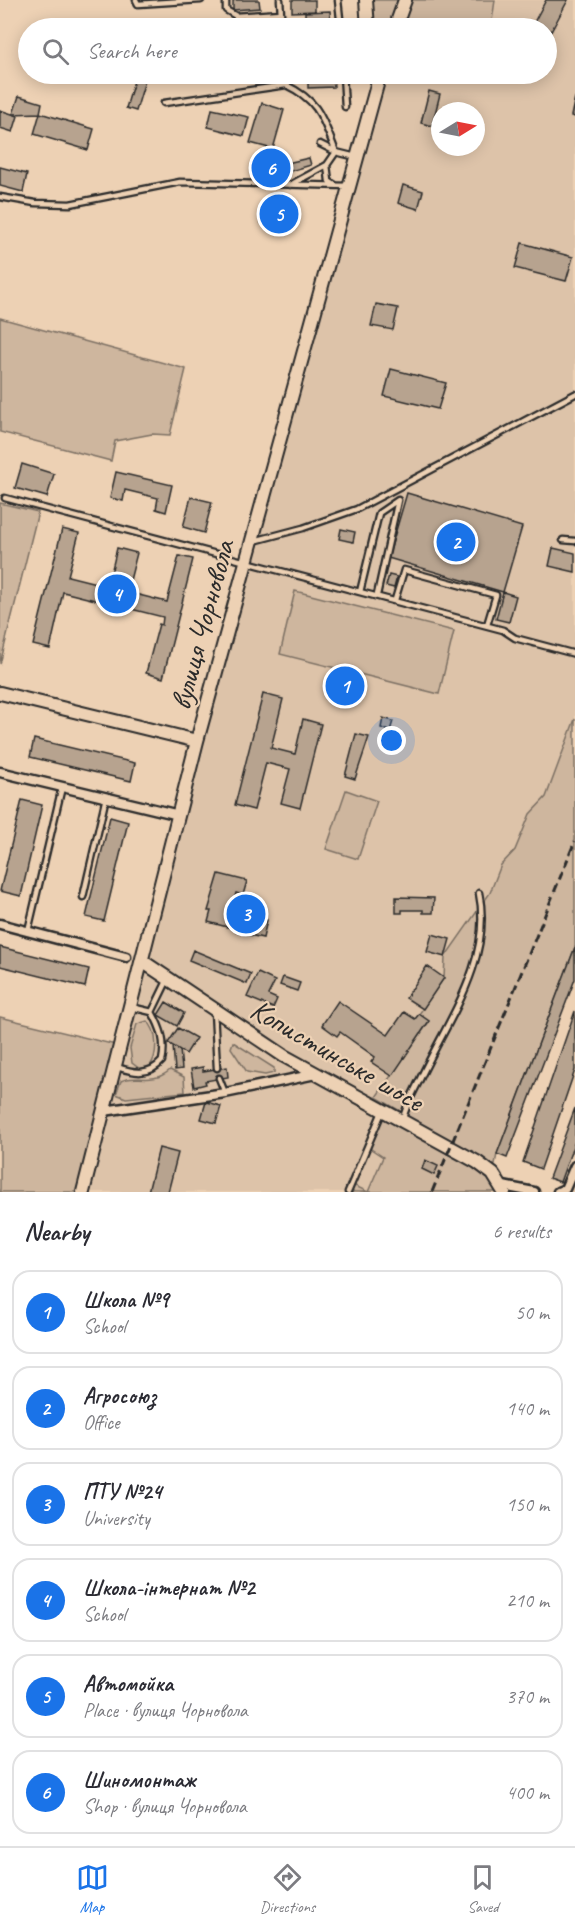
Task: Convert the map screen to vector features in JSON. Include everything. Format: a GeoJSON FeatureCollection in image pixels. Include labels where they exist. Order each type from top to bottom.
{"type":"FeatureCollection","features":[{"type":"Feature","properties":{"kind":"street"},"geometry":{"type":"LineString","coordinates":[[366,0],[367,18]]}},
{"type":"Feature","properties":{"kind":"street"},"geometry":{"type":"LineString","coordinates":[[399,18],[405,0]]}},
{"type":"Feature","properties":{"kind":"street"},"geometry":{"type":"LineString","coordinates":[[372,84],[373,94]]}},
{"type":"Feature","properties":{"kind":"street","name":"вулиця Чорновола"},"geometry":{"type":"LineString","coordinates":[[83,1192],[197,741],[251,542],[342,186],[356,157],[376,84]]}},
{"type":"Feature","properties":{"kind":"street"},"geometry":{"type":"LineString","coordinates":[[0,693],[197,741]]}},
{"type":"Feature","properties":{"kind":"street"},"geometry":{"type":"LineString","coordinates":[[0,772],[179,815]]}},
{"type":"Feature","properties":{"kind":"street"},"geometry":{"type":"LineString","coordinates":[[0,924],[126,957]]}},
{"type":"Feature","properties":{"kind":"street","name":"Копистинське шосе"},"geometry":{"type":"LineString","coordinates":[[142,961],[214,1011],[317,1074],[382,1112],[477,1162],[503,1189]]}},
{"type":"Feature","properties":{"kind":"street"},"geometry":{"type":"LineString","coordinates":[[104,1111],[225,1093],[317,1074]]}},
{"type":"Feature","properties":{"kind":"street"},"geometry":{"type":"LineString","coordinates":[[558,1192],[565,1189],[575,1166]]}},
{"type":"Feature","properties":{"kind":"street"},"geometry":{"type":"LineString","coordinates":[[503,1189],[534,1192]]}},
{"type":"Feature","properties":{"kind":"lane"},"geometry":{"type":"LineString","coordinates":[[136,0],[138,4],[201,0]]}},
{"type":"Feature","properties":{"kind":"lane"},"geometry":{"type":"LineString","coordinates":[[226,0],[226,10],[236,16],[281,13]]}},
{"type":"Feature","properties":{"kind":"lane"},"geometry":{"type":"LineString","coordinates":[[280,0],[281,18]]}},
{"type":"Feature","properties":{"kind":"lane"},"geometry":{"type":"LineString","coordinates":[[338,0],[340,18]]}},
{"type":"Feature","properties":{"kind":"lane"},"geometry":{"type":"LineString","coordinates":[[344,84],[345,107]]}},
{"type":"Feature","properties":{"kind":"lane"},"geometry":{"type":"LineString","coordinates":[[164,103],[286,85],[298,91],[319,110],[336,152]]}},
{"type":"Feature","properties":{"kind":"lane"},"geometry":{"type":"LineString","coordinates":[[320,144],[336,152],[356,157]]}},
{"type":"Feature","properties":{"kind":"lane"},"geometry":{"type":"LineString","coordinates":[[288,186],[327,165],[336,152]]}},
{"type":"Feature","properties":{"kind":"lane"},"geometry":{"type":"LineString","coordinates":[[327,165],[329,182],[342,186]]}},
{"type":"Feature","properties":{"kind":"lane"},"geometry":{"type":"LineString","coordinates":[[0,197],[35,203],[70,204],[180,182],[342,186]]}},
{"type":"Feature","properties":{"kind":"lane"},"geometry":{"type":"LineString","coordinates":[[251,542],[303,528],[357,509],[575,394]]}},
{"type":"Feature","properties":{"kind":"lane"},"geometry":{"type":"LineString","coordinates":[[4,498],[245,564],[377,595],[487,625],[503,630],[515,638],[575,654]]}},
{"type":"Feature","properties":{"kind":"lane"},"geometry":{"type":"LineString","coordinates":[[360,592],[379,513],[398,500],[377,595]]}},
{"type":"Feature","properties":{"kind":"lane"},"geometry":{"type":"LineString","coordinates":[[563,540],[575,542]]}},
{"type":"Feature","properties":{"kind":"lane"},"geometry":{"type":"LineString","coordinates":[[395,600],[404,570],[496,595],[487,625]]}},
{"type":"Feature","properties":{"kind":"lane"},"geometry":{"type":"LineString","coordinates":[[27,931],[62,787]]}},
{"type":"Feature","properties":{"kind":"lane"},"geometry":{"type":"LineString","coordinates":[[83,897],[106,797]]}},
{"type":"Feature","properties":{"kind":"lane"},"geometry":{"type":"LineString","coordinates":[[402,1123],[438,1041],[464,997],[479,938],[483,910],[479,893]]}},
{"type":"Feature","properties":{"kind":"lane"},"geometry":{"type":"LineString","coordinates":[[152,1012],[168,979]]}},
{"type":"Feature","properties":{"kind":"lane"},"geometry":{"type":"LineString","coordinates":[[115,1066],[142,1073],[151,1071],[162,1061],[163,1040],[160,1027],[152,1012],[130,1007]]}},
{"type":"Feature","properties":{"kind":"lane"},"geometry":{"type":"LineString","coordinates":[[214,1011],[217,1068]]}},
{"type":"Feature","properties":{"kind":"lane"},"geometry":{"type":"LineString","coordinates":[[219,1078],[225,1093]]}},
{"type":"Feature","properties":{"kind":"lane"},"geometry":{"type":"LineString","coordinates":[[348,1192],[382,1112]]}},
{"type":"Feature","properties":{"kind":"shaded area"},"geometry":{"type":"Polygon","coordinates":[[[371,0],[401,0],[395,18],[372,18],[371,0]]]}},
{"type":"Feature","properties":{"kind":"shaded area"},"geometry":{"type":"Polygon","coordinates":[[[410,0],[575,0],[575,788],[422,1192],[88,1192],[202,742],[382,84],[557,84],[557,18],[404,18],[410,0]]]}},
{"type":"Feature","properties":{"kind":"shaded area"},"geometry":{"type":"Polygon","coordinates":[[[410,0],[495,0],[492,18],[404,18],[410,0]]]}},
{"type":"Feature","properties":{"kind":"shaded area"},"geometry":{"type":"Polygon","coordinates":[[[0,318],[186,369],[170,435],[152,434],[115,441],[111,461],[0,432],[0,318]]]}},
{"type":"Feature","properties":{"kind":"shaded area"},"geometry":{"type":"Polygon","coordinates":[[[0,503],[38,512],[0,664],[0,503]]]}},
{"type":"Feature","properties":{"kind":"shaded area"},"geometry":{"type":"Polygon","coordinates":[[[295,591],[454,631],[439,694],[280,654],[295,591]]]}},
{"type":"Feature","properties":{"kind":"shaded area"},"geometry":{"type":"Polygon","coordinates":[[[575,719],[575,947],[497,1154],[493,1174],[504,1192],[368,1192],[383,1157],[368,1147],[382,1112],[401,1122],[404,1113],[376,1097],[429,1022],[419,1014],[444,978],[445,957],[490,893],[501,865],[515,850],[530,814],[546,797],[575,719]]]}},
{"type":"Feature","properties":{"kind":"shaded area"},"geometry":{"type":"Polygon","coordinates":[[[346,790],[377,801],[358,859],[326,849],[346,790]]]}},
{"type":"Feature","properties":{"kind":"shaded area"},"geometry":{"type":"Polygon","coordinates":[[[0,1017],[116,1045],[79,1192],[0,1192],[0,1017]]]}},
{"type":"Feature","properties":{"kind":"shaded area"},"geometry":{"type":"Polygon","coordinates":[[[147,1021],[155,1036],[154,1056],[150,1066],[140,1069],[132,1063],[130,1048],[137,1024],[147,1021]]]}},
{"type":"Feature","properties":{"kind":"shaded area"},"geometry":{"type":"Polygon","coordinates":[[[233,1042],[274,1068],[274,1073],[265,1075],[247,1072],[231,1048],[233,1042]]]}},
{"type":"Feature","properties":{"kind":"shaded area"},"geometry":{"type":"Polygon","coordinates":[[[170,1070],[184,1077],[185,1092],[126,1098],[116,1094],[121,1081],[157,1077],[170,1070]]]}},
{"type":"Feature","properties":{"kind":"shaded area"},"geometry":{"type":"Polygon","coordinates":[[[351,1184],[368,1192],[348,1192],[351,1184]]]}},
{"type":"Feature","properties":{"kind":"building"},"geometry":{"type":"Polygon","coordinates":[[[233,0],[259,0],[260,8],[233,10],[233,0]]]}},
{"type":"Feature","properties":{"kind":"building"},"geometry":{"type":"Polygon","coordinates":[[[292,0],[315,0],[315,11],[292,12],[292,0]]]}},
{"type":"Feature","properties":{"kind":"building"},"geometry":{"type":"Polygon","coordinates":[[[546,0],[568,0],[557,20],[557,18],[536,18],[546,0]]]}},
{"type":"Feature","properties":{"kind":"building"},"geometry":{"type":"Polygon","coordinates":[[[330,11],[330,18],[305,18],[305,12],[330,11]]]}},
{"type":"Feature","properties":{"kind":"building"},"geometry":{"type":"Polygon","coordinates":[[[133,84],[144,84],[136,111],[126,108],[133,84]]]}},
{"type":"Feature","properties":{"kind":"building"},"geometry":{"type":"Polygon","coordinates":[[[308,84],[334,84],[334,87],[308,88],[308,84]]]}},
{"type":"Feature","properties":{"kind":"building"},"geometry":{"type":"Polygon","coordinates":[[[429,91],[440,94],[438,102],[431,102],[431,126],[421,123],[429,91]]]}},
{"type":"Feature","properties":{"kind":"building"},"geometry":{"type":"Polygon","coordinates":[[[19,96],[42,103],[40,113],[13,114],[19,96]]]}},
{"type":"Feature","properties":{"kind":"building"},"geometry":{"type":"Polygon","coordinates":[[[575,97],[575,117],[571,116],[575,97]]]}},
{"type":"Feature","properties":{"kind":"building"},"geometry":{"type":"Polygon","coordinates":[[[262,103],[284,110],[273,149],[250,143],[262,103]]]}},
{"type":"Feature","properties":{"kind":"building"},"geometry":{"type":"Polygon","coordinates":[[[212,109],[249,117],[244,136],[208,127],[212,109]]]}},
{"type":"Feature","properties":{"kind":"building"},"geometry":{"type":"Polygon","coordinates":[[[0,110],[18,116],[13,132],[0,128],[0,110]]]}},
{"type":"Feature","properties":{"kind":"building"},"geometry":{"type":"Polygon","coordinates":[[[40,113],[94,129],[88,150],[34,134],[40,113]]]}},
{"type":"Feature","properties":{"kind":"building"},"geometry":{"type":"Polygon","coordinates":[[[309,158],[311,165],[287,172],[287,180],[264,179],[263,163],[287,163],[309,158]]]}},
{"type":"Feature","properties":{"kind":"building"},"geometry":{"type":"Polygon","coordinates":[[[0,167],[27,174],[23,192],[0,186],[0,167]]]}},
{"type":"Feature","properties":{"kind":"building"},"geometry":{"type":"Polygon","coordinates":[[[403,185],[423,191],[418,209],[398,203],[403,185]]]}},
{"type":"Feature","properties":{"kind":"building"},"geometry":{"type":"Polygon","coordinates":[[[268,197],[297,204],[290,231],[261,223],[268,197]]]}},
{"type":"Feature","properties":{"kind":"building"},"geometry":{"type":"Polygon","coordinates":[[[522,243],[573,257],[566,281],[515,268],[522,243]]]}},
{"type":"Feature","properties":{"kind":"building"},"geometry":{"type":"Polygon","coordinates":[[[376,304],[398,308],[393,330],[371,326],[376,304]]]}},
{"type":"Feature","properties":{"kind":"building"},"geometry":{"type":"Polygon","coordinates":[[[391,369],[446,383],[438,409],[384,396],[391,369]]]}},
{"type":"Feature","properties":{"kind":"building"},"geometry":{"type":"Polygon","coordinates":[[[22,464],[54,474],[47,497],[15,488],[22,464]]]}},
{"type":"Feature","properties":{"kind":"building"},"geometry":{"type":"Polygon","coordinates":[[[116,472],[172,485],[166,512],[156,509],[158,498],[125,490],[123,501],[110,498],[116,472]]]}},
{"type":"Feature","properties":{"kind":"building"},"geometry":{"type":"Polygon","coordinates":[[[407,493],[522,527],[503,592],[388,558],[407,493]]]}},
{"type":"Feature","properties":{"kind":"building"},"geometry":{"type":"Polygon","coordinates":[[[191,497],[212,502],[204,533],[183,527],[191,497]]]}},
{"type":"Feature","properties":{"kind":"building"},"geometry":{"type":"Polygon","coordinates":[[[62,529],[79,533],[68,576],[108,586],[117,548],[137,553],[127,592],[167,602],[179,556],[193,559],[163,678],[146,673],[163,617],[63,592],[50,649],[33,645],[62,529]]]}},
{"type":"Feature","properties":{"kind":"building"},"geometry":{"type":"Polygon","coordinates":[[[341,529],[355,532],[353,542],[339,539],[341,529]]]}},
{"type":"Feature","properties":{"kind":"building"},"geometry":{"type":"Polygon","coordinates":[[[553,548],[575,553],[575,572],[549,566],[553,548]]]}},
{"type":"Feature","properties":{"kind":"building"},"geometry":{"type":"Polygon","coordinates":[[[389,575],[397,577],[394,588],[386,586],[389,575]]]}},
{"type":"Feature","properties":{"kind":"building"},"geometry":{"type":"Polygon","coordinates":[[[503,592],[516,596],[509,622],[496,619],[503,592]]]}},
{"type":"Feature","properties":{"kind":"building"},"geometry":{"type":"Polygon","coordinates":[[[263,694],[283,699],[271,748],[295,754],[303,719],[321,724],[300,808],[281,803],[290,769],[266,763],[254,810],[235,805],[263,694]]]}},
{"type":"Feature","properties":{"kind":"building"},"geometry":{"type":"Polygon","coordinates":[[[383,718],[393,721],[390,731],[381,728],[383,718]]]}},
{"type":"Feature","properties":{"kind":"building"},"geometry":{"type":"Polygon","coordinates":[[[356,734],[369,737],[355,779],[345,776],[356,734]]]}},
{"type":"Feature","properties":{"kind":"building"},"geometry":{"type":"Polygon","coordinates":[[[34,739],[135,763],[131,781],[30,757],[34,739]]]}},
{"type":"Feature","properties":{"kind":"building"},"geometry":{"type":"Polygon","coordinates":[[[22,800],[42,805],[21,896],[0,891],[22,800]]]}},
{"type":"Feature","properties":{"kind":"building"},"geometry":{"type":"Polygon","coordinates":[[[110,817],[128,822],[104,921],[86,917],[110,817]]]}},
{"type":"Feature","properties":{"kind":"building"},"geometry":{"type":"Polygon","coordinates":[[[219,874],[247,881],[243,895],[236,893],[230,915],[238,917],[235,929],[208,922],[211,911],[208,911],[219,874]]]}},
{"type":"Feature","properties":{"kind":"building"},"geometry":{"type":"Polygon","coordinates":[[[396,897],[434,898],[433,913],[423,913],[423,910],[402,910],[402,913],[396,913],[396,897]]]}},
{"type":"Feature","properties":{"kind":"building"},"geometry":{"type":"Polygon","coordinates":[[[240,914],[267,920],[263,938],[236,932],[240,914]]]}},
{"type":"Feature","properties":{"kind":"building"},"geometry":{"type":"Polygon","coordinates":[[[432,934],[450,939],[445,957],[427,952],[432,934]]]}},
{"type":"Feature","properties":{"kind":"building"},"geometry":{"type":"Polygon","coordinates":[[[0,947],[89,969],[85,987],[0,966],[0,947]]]}},
{"type":"Feature","properties":{"kind":"building"},"geometry":{"type":"Polygon","coordinates":[[[575,947],[575,979],[507,1158],[497,1154],[575,947]]]}},
{"type":"Feature","properties":{"kind":"building"},"geometry":{"type":"Polygon","coordinates":[[[193,950],[251,974],[247,984],[189,960],[193,950]]]}},
{"type":"Feature","properties":{"kind":"building"},"geometry":{"type":"Polygon","coordinates":[[[427,966],[444,978],[423,1009],[406,998],[427,966]]]}},
{"type":"Feature","properties":{"kind":"building"},"geometry":{"type":"Polygon","coordinates":[[[258,973],[275,981],[268,995],[277,999],[273,1008],[247,997],[258,973]]]}},
{"type":"Feature","properties":{"kind":"building"},"geometry":{"type":"Polygon","coordinates":[[[283,977],[300,983],[297,991],[280,985],[283,977]]]}},
{"type":"Feature","properties":{"kind":"building"},"geometry":{"type":"Polygon","coordinates":[[[338,1001],[388,1035],[404,1012],[415,1019],[419,1014],[429,1021],[392,1076],[371,1062],[375,1057],[340,1032],[337,1036],[322,1025],[338,1001]]]}},
{"type":"Feature","properties":{"kind":"building"},"geometry":{"type":"Polygon","coordinates":[[[166,1002],[184,1013],[177,1026],[158,1015],[166,1002]]]}},
{"type":"Feature","properties":{"kind":"building"},"geometry":{"type":"Polygon","coordinates":[[[575,1011],[575,1070],[541,1169],[523,1162],[575,1011]]]}},
{"type":"Feature","properties":{"kind":"building"},"geometry":{"type":"Polygon","coordinates":[[[178,1028],[196,1038],[186,1054],[168,1043],[178,1028]]]}},
{"type":"Feature","properties":{"kind":"building"},"geometry":{"type":"Polygon","coordinates":[[[173,1046],[180,1050],[182,1069],[175,1070],[173,1046]]]}},
{"type":"Feature","properties":{"kind":"building"},"geometry":{"type":"Polygon","coordinates":[[[203,1067],[203,1071],[227,1067],[228,1077],[205,1081],[206,1084],[194,1087],[191,1069],[203,1067]]]}},
{"type":"Feature","properties":{"kind":"building"},"geometry":{"type":"Polygon","coordinates":[[[206,1102],[221,1106],[216,1123],[201,1119],[206,1102]]]}},
{"type":"Feature","properties":{"kind":"building"},"geometry":{"type":"Polygon","coordinates":[[[575,1108],[575,1141],[560,1182],[549,1178],[575,1108]]]}},
{"type":"Feature","properties":{"kind":"building"},"geometry":{"type":"Polygon","coordinates":[[[159,1148],[178,1153],[168,1192],[148,1192],[159,1148]]]}},
{"type":"Feature","properties":{"kind":"building"},"geometry":{"type":"Polygon","coordinates":[[[425,1160],[438,1166],[434,1175],[422,1169],[425,1160]]]}},
{"type":"Feature","properties":{"kind":"railway"},"geometry":{"type":"LineString","coordinates":[[432,1192],[575,841]]}},
{"type":"Feature","properties":{"kind":"place","name":"Шиномонтаж"},"geometry":{"type":"Point","coordinates":[271,168]}},
{"type":"Feature","properties":{"kind":"place","name":"Автомойка"},"geometry":{"type":"Point","coordinates":[279,214]}},
{"type":"Feature","properties":{"kind":"place","name":"Агросоюз"},"geometry":{"type":"Point","coordinates":[456,542]}},
{"type":"Feature","properties":{"kind":"place","name":"Школа-інтернат №2"},"geometry":{"type":"Point","coordinates":[117,594]}},
{"type":"Feature","properties":{"kind":"place","name":"Школа №9"},"geometry":{"type":"Point","coordinates":[345,686]}},
{"type":"Feature","properties":{"kind":"place","name":"ПТУ №24"},"geometry":{"type":"Point","coordinates":[246,914]}}]}
